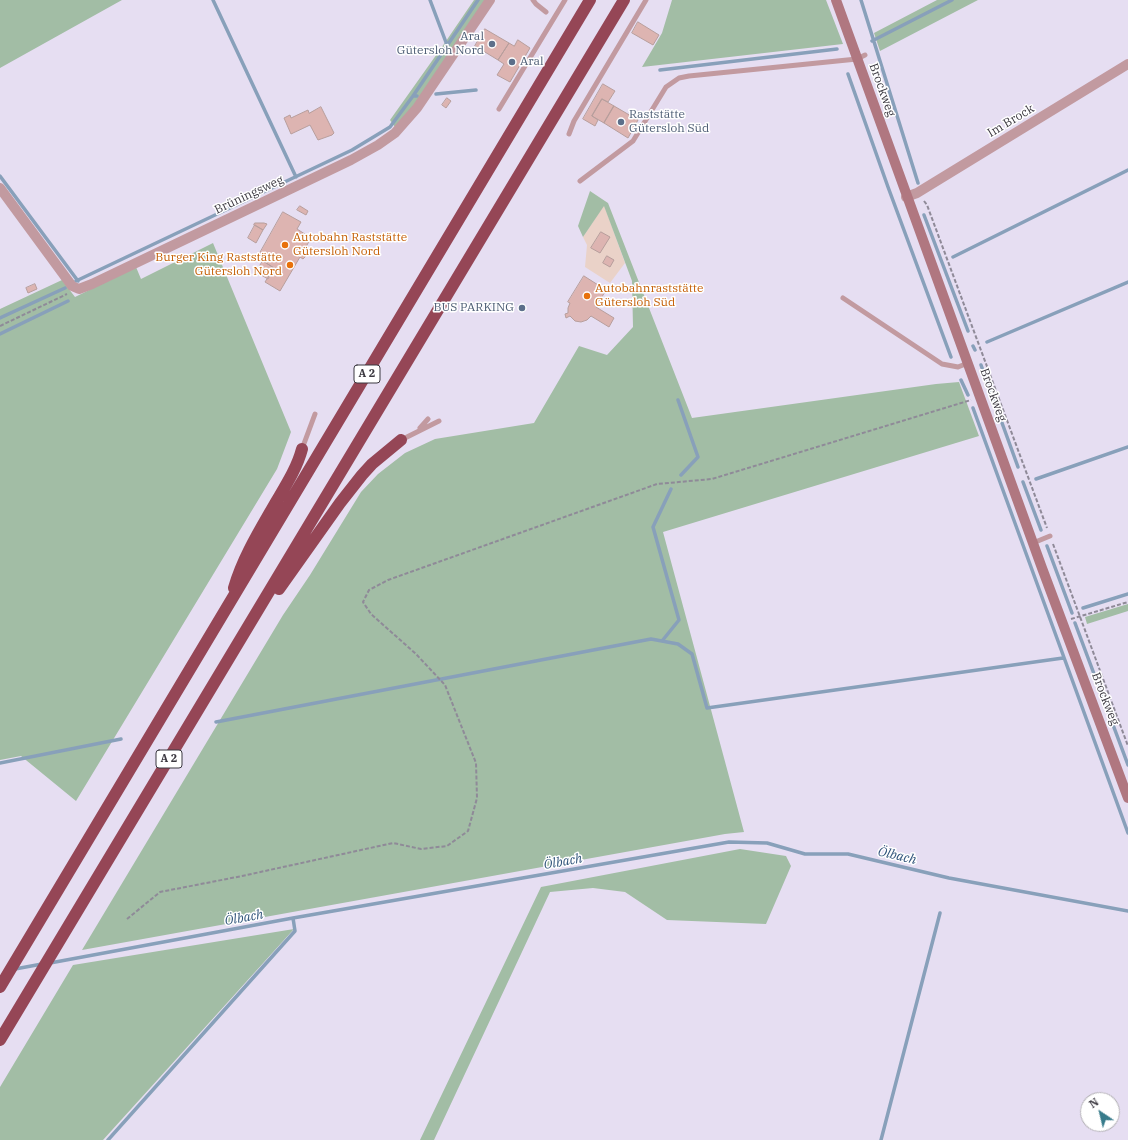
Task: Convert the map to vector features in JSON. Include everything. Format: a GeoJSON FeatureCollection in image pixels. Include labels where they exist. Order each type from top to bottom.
{"type":"FeatureCollection","features":[{"type":"Feature","properties":{"kind":"highway","name":"A 2"},"geometry":{"type":"LineString","coordinates":[[1,985],[590,0]]}},
{"type":"Feature","properties":{"kind":"highway","name":"A 2"},"geometry":{"type":"LineString","coordinates":[[0,1040],[624,0]]}},
{"type":"Feature","properties":{"kind":"highway"},"geometry":{"type":"LineString","coordinates":[[250,624],[277,591],[362,475],[372,464],[404,438]]}},
{"type":"Feature","properties":{"kind":"highway"},"geometry":{"type":"LineString","coordinates":[[226,610],[245,557],[292,474],[302,449]]}},
{"type":"Feature","properties":{"kind":"street","name":"Brüningsweg"},"geometry":{"type":"LineString","coordinates":[[79,288],[92,284],[378,146],[395,133],[417,108],[490,0]]}},
{"type":"Feature","properties":{"kind":"street","name":"Brockweg"},"geometry":{"type":"LineString","coordinates":[[836,0],[861,57],[906,196],[1128,798]]}},
{"type":"Feature","properties":{"kind":"street","name":"Im Brock"},"geometry":{"type":"LineString","coordinates":[[906,196],[917,193],[1128,64]]}},
{"type":"Feature","properties":{"kind":"street"},"geometry":{"type":"LineString","coordinates":[[0,188],[67,280],[72,286],[79,288]]}},
{"type":"Feature","properties":{"kind":"lane"},"geometry":{"type":"LineString","coordinates":[[533,0],[546,12]]}},
{"type":"Feature","properties":{"kind":"lane"},"geometry":{"type":"LineString","coordinates":[[498,109],[565,0]]}},
{"type":"Feature","properties":{"kind":"lane"},"geometry":{"type":"LineString","coordinates":[[569,134],[574,121],[646,0]]}},
{"type":"Feature","properties":{"kind":"lane"},"geometry":{"type":"LineString","coordinates":[[580,181],[632,141],[666,87],[679,78],[861,57]]}},
{"type":"Feature","properties":{"kind":"lane"},"geometry":{"type":"LineString","coordinates":[[843,298],[942,364],[958,367],[968,363]]}},
{"type":"Feature","properties":{"kind":"lane"},"geometry":{"type":"LineString","coordinates":[[302,449],[315,414]]}},
{"type":"Feature","properties":{"kind":"lane"},"geometry":{"type":"LineString","coordinates":[[404,438],[424,425],[428,419]]}},
{"type":"Feature","properties":{"kind":"lane"},"geometry":{"type":"LineString","coordinates":[[404,438],[439,421]]}},
{"type":"Feature","properties":{"kind":"lane"},"geometry":{"type":"LineString","coordinates":[[1033,542],[1050,536]]}},
{"type":"Feature","properties":{"kind":"path"},"geometry":{"type":"LineString","coordinates":[[917,193],[927,205],[1128,746]]}},
{"type":"Feature","properties":{"kind":"path"},"geometry":{"type":"LineString","coordinates":[[0,326],[79,288]]}},
{"type":"Feature","properties":{"kind":"path"},"geometry":{"type":"LineString","coordinates":[[127,919],[160,892],[242,876],[393,843],[421,849],[447,846],[468,831],[477,798],[476,762],[445,685],[416,654],[371,614],[363,602],[369,590],[388,580],[657,484],[712,479],[980,397]]}},
{"type":"Feature","properties":{"kind":"path"},"geometry":{"type":"LineString","coordinates":[[1062,622],[1128,602]]}},
{"type":"Feature","properties":{"kind":"shaded area"},"geometry":{"type":"Polygon","coordinates":[[[604,205],[625,263],[610,283],[585,267],[587,245],[583,237],[604,205]]]}},
{"type":"Feature","properties":{"kind":"green space"},"geometry":{"type":"Polygon","coordinates":[[[0,0],[122,0],[0,68],[0,0]]]}},
{"type":"Feature","properties":{"kind":"green space"},"geometry":{"type":"Polygon","coordinates":[[[474,0],[485,0],[415,104],[395,127],[390,120],[474,0]]]}},
{"type":"Feature","properties":{"kind":"green space"},"geometry":{"type":"Polygon","coordinates":[[[672,0],[826,0],[843,44],[642,67],[662,33],[672,0]]]}},
{"type":"Feature","properties":{"kind":"green space"},"geometry":{"type":"Polygon","coordinates":[[[937,0],[978,0],[880,51],[874,33],[937,0]]]}},
{"type":"Feature","properties":{"kind":"green space"},"geometry":{"type":"Polygon","coordinates":[[[590,191],[608,203],[692,418],[959,382],[979,436],[663,532],[744,832],[725,834],[82,950],[283,615],[310,575],[361,492],[378,474],[405,453],[435,439],[534,423],[579,346],[607,355],[633,327],[632,281],[604,206],[583,237],[578,226],[590,191]]]}},
{"type":"Feature","properties":{"kind":"green space"},"geometry":{"type":"Polygon","coordinates":[[[213,243],[291,432],[277,469],[76,801],[21,756],[0,760],[0,309],[62,280],[75,297],[136,267],[141,279],[213,243]]]}},
{"type":"Feature","properties":{"kind":"green space"},"geometry":{"type":"Polygon","coordinates":[[[1128,604],[1128,611],[1087,624],[1085,617],[1128,604]]]}},
{"type":"Feature","properties":{"kind":"green space"},"geometry":{"type":"Polygon","coordinates":[[[740,849],[786,856],[791,866],[766,924],[667,920],[625,892],[593,888],[550,892],[434,1140],[420,1140],[541,887],[740,849]]]}},
{"type":"Feature","properties":{"kind":"green space"},"geometry":{"type":"Polygon","coordinates":[[[294,929],[103,1140],[0,1140],[0,1087],[73,965],[294,929]]]}},
{"type":"Feature","properties":{"kind":"building"},"geometry":{"type":"Polygon","coordinates":[[[638,22],[659,35],[653,45],[632,33],[638,22]]]}},
{"type":"Feature","properties":{"kind":"building","name":"Aral Gütersloh Nord"},"geometry":{"type":"Polygon","coordinates":[[[485,29],[509,43],[498,60],[475,46],[485,29]]]}},
{"type":"Feature","properties":{"kind":"building","name":"Aral"},"geometry":{"type":"Polygon","coordinates":[[[518,40],[530,48],[510,82],[497,75],[504,64],[498,60],[509,43],[514,46],[518,40]]]}},
{"type":"Feature","properties":{"kind":"building"},"geometry":{"type":"Polygon","coordinates":[[[603,84],[615,91],[608,102],[602,99],[592,116],[598,120],[595,126],[583,119],[603,84]]]}},
{"type":"Feature","properties":{"kind":"building"},"geometry":{"type":"Polygon","coordinates":[[[447,98],[451,101],[446,108],[442,105],[447,98]]]}},
{"type":"Feature","properties":{"kind":"building"},"geometry":{"type":"Polygon","coordinates":[[[602,99],[614,106],[604,123],[592,116],[602,99]]]}},
{"type":"Feature","properties":{"kind":"building","name":"Raststätte Gütersloh Süd"},"geometry":{"type":"Polygon","coordinates":[[[614,106],[638,120],[628,138],[604,123],[614,106]]]}},
{"type":"Feature","properties":{"kind":"building"},"geometry":{"type":"Polygon","coordinates":[[[321,107],[334,133],[332,135],[318,140],[310,125],[291,134],[284,118],[290,115],[291,118],[308,110],[309,113],[321,107]]]}},
{"type":"Feature","properties":{"kind":"building"},"geometry":{"type":"Polygon","coordinates":[[[300,206],[308,211],[306,215],[297,210],[300,206]]]}},
{"type":"Feature","properties":{"kind":"building","name":"Autobahn Raststätte Gütersloh Nord"},"geometry":{"type":"Polygon","coordinates":[[[283,212],[301,222],[297,229],[311,238],[303,252],[306,254],[305,257],[303,259],[300,257],[280,291],[265,282],[274,268],[263,261],[265,256],[260,253],[283,212]]]}},
{"type":"Feature","properties":{"kind":"building"},"geometry":{"type":"Polygon","coordinates":[[[255,223],[267,224],[263,230],[254,225],[255,223]]]}},
{"type":"Feature","properties":{"kind":"building"},"geometry":{"type":"Polygon","coordinates":[[[255,225],[263,230],[256,243],[248,238],[255,225]]]}},
{"type":"Feature","properties":{"kind":"building"},"geometry":{"type":"Polygon","coordinates":[[[601,232],[610,237],[600,253],[591,248],[601,232]]]}},
{"type":"Feature","properties":{"kind":"building"},"geometry":{"type":"Polygon","coordinates":[[[607,256],[614,260],[610,267],[603,263],[607,256]]]}},
{"type":"Feature","properties":{"kind":"building"},"geometry":{"type":"Polygon","coordinates":[[[263,261],[274,268],[268,279],[256,272],[263,261]]]}},
{"type":"Feature","properties":{"kind":"building","name":"Autobahnraststätte Gütersloh Süd"},"geometry":{"type":"Polygon","coordinates":[[[584,276],[606,290],[596,307],[614,318],[609,327],[591,316],[587,320],[581,322],[575,321],[570,316],[566,318],[565,314],[568,313],[570,303],[568,302],[584,276]]]}},
{"type":"Feature","properties":{"kind":"building"},"geometry":{"type":"Polygon","coordinates":[[[35,284],[37,289],[28,293],[26,288],[35,284]]]}},
{"type":"Feature","properties":{"kind":"waterway"},"geometry":{"type":"LineString","coordinates":[[213,0],[296,177]]}},
{"type":"Feature","properties":{"kind":"waterway"},"geometry":{"type":"LineString","coordinates":[[430,0],[447,45]]}},
{"type":"Feature","properties":{"kind":"waterway"},"geometry":{"type":"LineString","coordinates":[[413,96],[478,0]]}},
{"type":"Feature","properties":{"kind":"waterway"},"geometry":{"type":"LineString","coordinates":[[861,0],[918,183]]}},
{"type":"Feature","properties":{"kind":"waterway"},"geometry":{"type":"LineString","coordinates":[[872,41],[952,0]]}},
{"type":"Feature","properties":{"kind":"waterway"},"geometry":{"type":"LineString","coordinates":[[660,70],[837,49]]}},
{"type":"Feature","properties":{"kind":"waterway"},"geometry":{"type":"LineString","coordinates":[[848,74],[951,357]]}},
{"type":"Feature","properties":{"kind":"waterway"},"geometry":{"type":"LineString","coordinates":[[436,94],[476,90]]}},
{"type":"Feature","properties":{"kind":"waterway"},"geometry":{"type":"LineString","coordinates":[[76,281],[352,150],[390,127],[413,96],[417,96]]}},
{"type":"Feature","properties":{"kind":"waterway"},"geometry":{"type":"LineString","coordinates":[[953,257],[1128,170]]}},
{"type":"Feature","properties":{"kind":"waterway"},"geometry":{"type":"LineString","coordinates":[[0,176],[78,281]]}},
{"type":"Feature","properties":{"kind":"waterway"},"geometry":{"type":"LineString","coordinates":[[924,215],[968,331]]}},
{"type":"Feature","properties":{"kind":"waterway"},"geometry":{"type":"LineString","coordinates":[[987,342],[1128,282]]}},
{"type":"Feature","properties":{"kind":"waterway"},"geometry":{"type":"LineString","coordinates":[[0,318],[65,288]]}},
{"type":"Feature","properties":{"kind":"waterway"},"geometry":{"type":"LineString","coordinates":[[0,334],[68,301]]}},
{"type":"Feature","properties":{"kind":"waterway"},"geometry":{"type":"LineString","coordinates":[[973,346],[975,350]]}},
{"type":"Feature","properties":{"kind":"waterway"},"geometry":{"type":"LineString","coordinates":[[981,365],[1018,467]]}},
{"type":"Feature","properties":{"kind":"waterway"},"geometry":{"type":"LineString","coordinates":[[961,380],[968,395]]}},
{"type":"Feature","properties":{"kind":"waterway"},"geometry":{"type":"LineString","coordinates":[[678,400],[698,457],[681,475]]}},
{"type":"Feature","properties":{"kind":"waterway"},"geometry":{"type":"LineString","coordinates":[[973,408],[1128,833]]}},
{"type":"Feature","properties":{"kind":"waterway"},"geometry":{"type":"LineString","coordinates":[[1036,479],[1128,447]]}},
{"type":"Feature","properties":{"kind":"waterway"},"geometry":{"type":"LineString","coordinates":[[1023,482],[1041,530]]}},
{"type":"Feature","properties":{"kind":"waterway"},"geometry":{"type":"LineString","coordinates":[[662,641],[679,620],[653,527],[671,489]]}},
{"type":"Feature","properties":{"kind":"waterway"},"geometry":{"type":"LineString","coordinates":[[1047,546],[1072,613]]}},
{"type":"Feature","properties":{"kind":"waterway"},"geometry":{"type":"LineString","coordinates":[[1083,608],[1128,594]]}},
{"type":"Feature","properties":{"kind":"waterway"},"geometry":{"type":"LineString","coordinates":[[1075,623],[1128,765]]}},
{"type":"Feature","properties":{"kind":"waterway"},"geometry":{"type":"LineString","coordinates":[[216,722],[651,639],[678,644],[692,654],[707,708],[1063,658]]}},
{"type":"Feature","properties":{"kind":"waterway"},"geometry":{"type":"LineString","coordinates":[[0,763],[121,739]]}},
{"type":"Feature","properties":{"kind":"waterway","name":"Ölbach"},"geometry":{"type":"LineString","coordinates":[[50,963],[293,918],[729,842],[767,843],[805,854],[848,854],[949,878],[1128,911]]}},
{"type":"Feature","properties":{"kind":"waterway"},"geometry":{"type":"LineString","coordinates":[[881,1140],[940,913]]}},
{"type":"Feature","properties":{"kind":"waterway"},"geometry":{"type":"LineString","coordinates":[[108,1140],[295,931],[293,918]]}},
{"type":"Feature","properties":{"kind":"waterway","name":"Ölbach"},"geometry":{"type":"LineString","coordinates":[[15,969],[42,964]]}},
{"type":"Feature","properties":{"kind":"place","name":"Aral Gütersloh Nord"},"geometry":{"type":"Point","coordinates":[492,44]}},
{"type":"Feature","properties":{"kind":"place","name":"Aral"},"geometry":{"type":"Point","coordinates":[512,62]}},
{"type":"Feature","properties":{"kind":"place","name":"Raststätte Gütersloh Süd"},"geometry":{"type":"Point","coordinates":[621,122]}},
{"type":"Feature","properties":{"kind":"place","name":"Autobahn Raststätte Gütersloh Nord"},"geometry":{"type":"Point","coordinates":[285,245]}},
{"type":"Feature","properties":{"kind":"place","name":"Burger King Raststätte Gütersloh Nord"},"geometry":{"type":"Point","coordinates":[290,265]}},
{"type":"Feature","properties":{"kind":"place","name":"Autobahnraststätte Gütersloh Süd"},"geometry":{"type":"Point","coordinates":[587,296]}},
{"type":"Feature","properties":{"kind":"place","name":"BUS PARKING"},"geometry":{"type":"Point","coordinates":[522,308]}}]}
